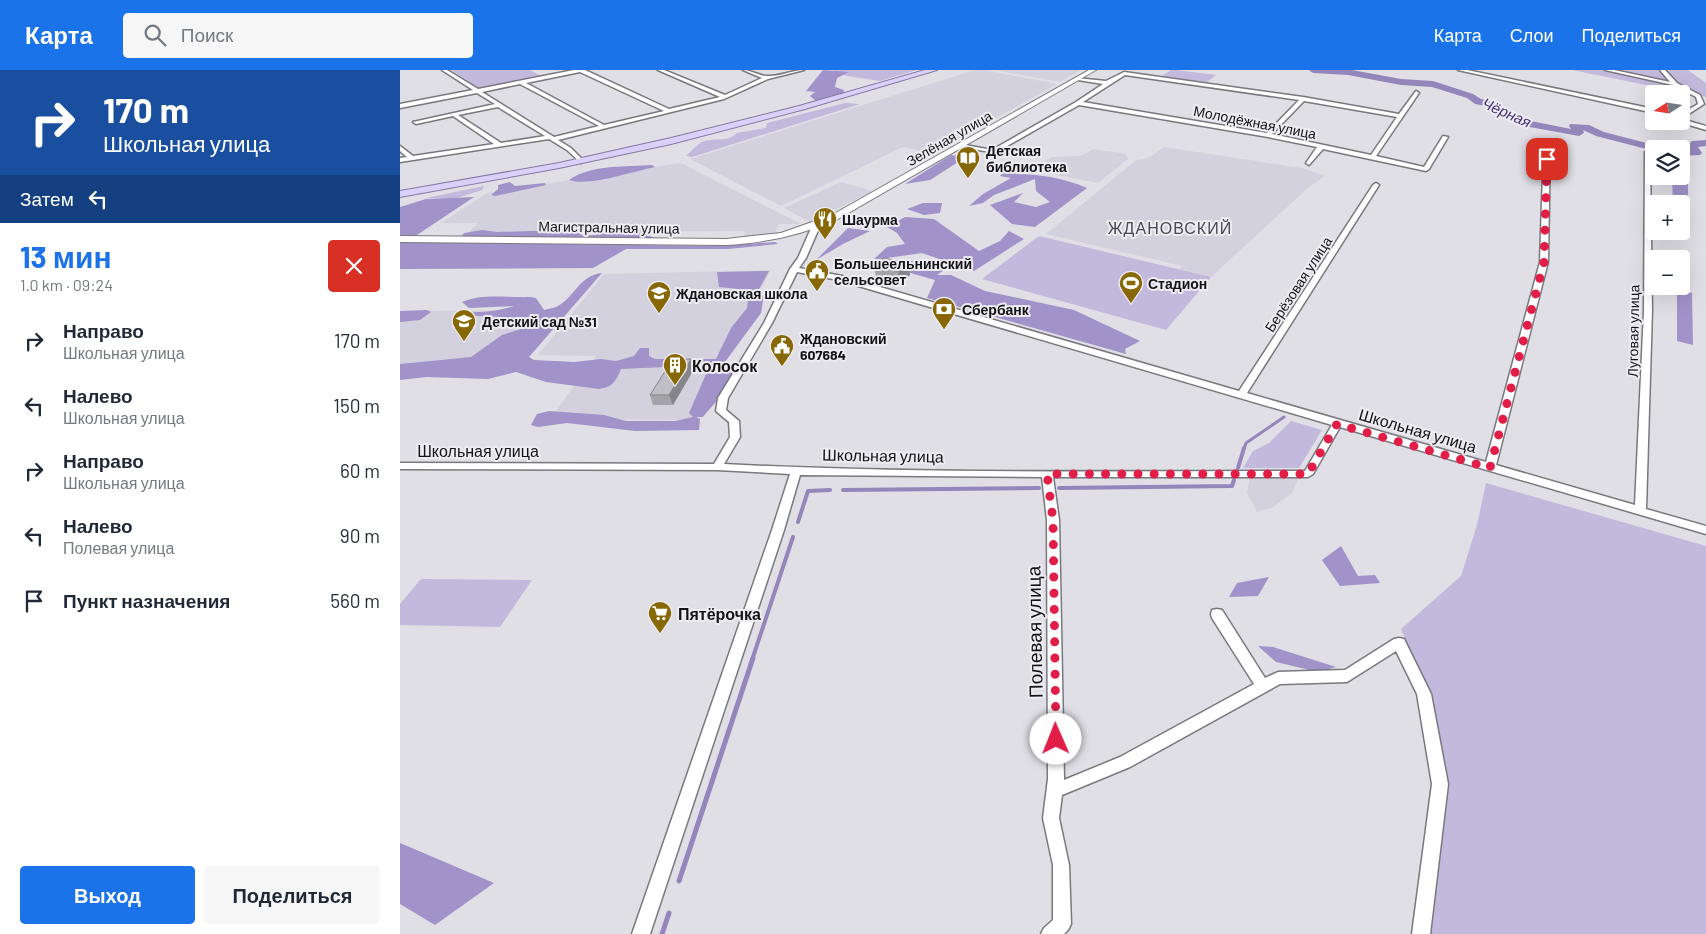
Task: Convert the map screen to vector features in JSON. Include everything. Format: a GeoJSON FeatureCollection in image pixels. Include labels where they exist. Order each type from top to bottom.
{"type":"FeatureCollection","features":[{"type":"Feature","properties":{"kind":"main road"},"geometry":{"type":"LineString","coordinates":[[400,194],[581,161],[775,116],[933,70]]}},
{"type":"Feature","properties":{"kind":"street"},"geometry":{"type":"LineString","coordinates":[[444,70],[569,149],[581,161]]}},
{"type":"Feature","properties":{"kind":"street"},"geometry":{"type":"LineString","coordinates":[[400,106],[581,70],[669,111]]}},
{"type":"Feature","properties":{"kind":"street"},"geometry":{"type":"LineString","coordinates":[[660,70],[725,97]]}},
{"type":"Feature","properties":{"kind":"street"},"geometry":{"type":"LineString","coordinates":[[745,70],[766,78]]}},
{"type":"Feature","properties":{"kind":"street"},"geometry":{"type":"LineString","coordinates":[[400,160],[552,138],[604,127],[725,97],[766,78],[802,70]]}},
{"type":"Feature","properties":{"kind":"street","name":"Зелёная улица"},"geometry":{"type":"LineString","coordinates":[[816,226],[1093,70]]}},
{"type":"Feature","properties":{"kind":"street"},"geometry":{"type":"LineString","coordinates":[[1460,70],[1645,109]]}},
{"type":"Feature","properties":{"kind":"street"},"geometry":{"type":"LineString","coordinates":[[1607,70],[1675,84]]}},
{"type":"Feature","properties":{"kind":"street"},"geometry":{"type":"LineString","coordinates":[[1662,70],[1675,84]]}},
{"type":"Feature","properties":{"kind":"street"},"geometry":{"type":"LineString","coordinates":[[960,146],[993,152],[1078,103],[1124,73],[1303,99],[1401,116]]}},
{"type":"Feature","properties":{"kind":"street"},"geometry":{"type":"LineString","coordinates":[[1078,79],[1107,83]]}},
{"type":"Feature","properties":{"kind":"street"},"geometry":{"type":"LineString","coordinates":[[521,82],[604,127]]}},
{"type":"Feature","properties":{"kind":"street"},"geometry":{"type":"LineString","coordinates":[[1372,158],[1416,92]]}},
{"type":"Feature","properties":{"kind":"street"},"geometry":{"type":"LineString","coordinates":[[1690,92],[1698,96],[1701,104],[1690,111]]}},
{"type":"Feature","properties":{"kind":"street"},"geometry":{"type":"LineString","coordinates":[[1268,135],[1303,99]]}},
{"type":"Feature","properties":{"kind":"street","name":"Молодёжная улица"},"geometry":{"type":"LineString","coordinates":[[1078,103],[1268,135],[1320,148],[1426,169],[1445,138]]}},
{"type":"Feature","properties":{"kind":"street"},"geometry":{"type":"LineString","coordinates":[[416,122],[499,104]]}},
{"type":"Feature","properties":{"kind":"street"},"geometry":{"type":"LineString","coordinates":[[453,114],[500,145]]}},
{"type":"Feature","properties":{"kind":"street"},"geometry":{"type":"LineString","coordinates":[[1690,124],[1706,128]]}},
{"type":"Feature","properties":{"kind":"street"},"geometry":{"type":"LineString","coordinates":[[1490,468],[1544,262],[1547,142]]}},
{"type":"Feature","properties":{"kind":"street"},"geometry":{"type":"LineString","coordinates":[[400,148],[412,158]]}},
{"type":"Feature","properties":{"kind":"street"},"geometry":{"type":"LineString","coordinates":[[1309,163],[1320,148]]}},
{"type":"Feature","properties":{"kind":"street","name":"Берёзовая улица"},"geometry":{"type":"LineString","coordinates":[[1242,396],[1376,185]]}},
{"type":"Feature","properties":{"kind":"street","name":"Луговая улица"},"geometry":{"type":"LineString","coordinates":[[1640,511],[1648,310],[1648,185]]}},
{"type":"Feature","properties":{"kind":"street"},"geometry":{"type":"LineString","coordinates":[[717,467],[735,437],[734,421],[721,411],[723,398],[768,323],[794,269],[802,258],[816,226]]}},
{"type":"Feature","properties":{"kind":"street","name":"Магистральная улица"},"geometry":{"type":"LineString","coordinates":[[400,239],[743,242],[781,237],[816,226]]}},
{"type":"Feature","properties":{"kind":"street","name":"Школьная улица"},"geometry":{"type":"LineString","coordinates":[[794,269],[840,279],[1706,530]]}},
{"type":"Feature","properties":{"kind":"street","name":"Школьная улица"},"geometry":{"type":"LineString","coordinates":[[400,466],[717,467],[796,471],[1047,474],[1308,474],[1337,424]]}},
{"type":"Feature","properties":{"kind":"street"},"geometry":{"type":"LineString","coordinates":[[641,934],[778,530],[796,471]]}},
{"type":"Feature","properties":{"kind":"street","name":"Полевая улица"},"geometry":{"type":"LineString","coordinates":[[1047,474],[1053,520],[1056,769],[1051,818],[1061,865],[1062,924],[1050,934]]}},
{"type":"Feature","properties":{"kind":"street"},"geometry":{"type":"LineString","coordinates":[[1217,614],[1263,686]]}},
{"type":"Feature","properties":{"kind":"street"},"geometry":{"type":"LineString","coordinates":[[1054,791],[1125,762],[1278,678],[1347,676],[1400,643],[1424,694],[1440,784],[1421,934]]}},
{"type":"Feature","properties":{"kind":"shaded area"},"geometry":{"type":"Polygon","coordinates":[[[451,70],[530,70],[543,77],[480,89],[451,70]]]}},
{"type":"Feature","properties":{"kind":"shaded area"},"geometry":{"type":"Polygon","coordinates":[[[823,70],[849,72],[837,78],[835,87],[844,90],[843,94],[816,101],[810,96],[815,92],[806,91],[823,70]]]}},
{"type":"Feature","properties":{"kind":"shaded area"},"geometry":{"type":"Polygon","coordinates":[[[832,70],[917,70],[880,81],[847,76],[832,70]]]}},
{"type":"Feature","properties":{"kind":"shaded area"},"geometry":{"type":"Polygon","coordinates":[[[975,70],[985,70],[1057,84],[934,153],[903,147],[781,206],[690,159],[975,70]]]}},
{"type":"Feature","properties":{"kind":"shaded area"},"geometry":{"type":"Polygon","coordinates":[[[994,70],[1081,70],[1060,82],[994,70]]]}},
{"type":"Feature","properties":{"kind":"shaded area"},"geometry":{"type":"Polygon","coordinates":[[[1171,70],[1216,75],[1206,83],[1162,76],[1171,70]]]}},
{"type":"Feature","properties":{"kind":"shaded area"},"geometry":{"type":"Polygon","coordinates":[[[1572,70],[1688,70],[1706,83],[1706,97],[1690,94],[1690,85],[1646,85],[1572,70]]]}},
{"type":"Feature","properties":{"kind":"shaded area"},"geometry":{"type":"Polygon","coordinates":[[[845,103],[860,104],[692,157],[686,156],[702,142],[725,139],[737,133],[766,128],[767,123],[845,103]]]}},
{"type":"Feature","properties":{"kind":"shaded area"},"geometry":{"type":"Polygon","coordinates":[[[1164,147],[1302,168],[1325,176],[1309,187],[1211,277],[1179,270],[1182,266],[1046,234],[1135,161],[1150,157],[1164,147]]]}},
{"type":"Feature","properties":{"kind":"shaded area"},"geometry":{"type":"Polygon","coordinates":[[[1094,149],[1126,154],[1128,159],[1098,183],[1045,173],[1040,165],[1051,157],[1080,156],[1094,149]]]}},
{"type":"Feature","properties":{"kind":"shaded area"},"geometry":{"type":"Polygon","coordinates":[[[951,155],[966,157],[930,180],[905,184],[951,155]]]}},
{"type":"Feature","properties":{"kind":"shaded area"},"geometry":{"type":"Polygon","coordinates":[[[1025,162],[1015,174],[1051,177],[1087,188],[1035,227],[1012,224],[990,205],[1023,193],[1014,202],[1036,207],[1050,202],[1036,191],[1035,179],[994,195],[983,203],[969,206],[983,194],[1011,178],[1000,176],[1011,163],[1025,162]]]}},
{"type":"Feature","properties":{"kind":"shaded area"},"geometry":{"type":"Polygon","coordinates":[[[681,163],[801,224],[779,224],[773,237],[744,239],[745,231],[468,233],[478,223],[441,223],[487,193],[681,163]]]}},
{"type":"Feature","properties":{"kind":"shaded area"},"geometry":{"type":"Polygon","coordinates":[[[652,165],[655,167],[612,178],[577,182],[569,180],[588,171],[599,169],[652,165]]]}},
{"type":"Feature","properties":{"kind":"shaded area"},"geometry":{"type":"Polygon","coordinates":[[[510,182],[515,186],[545,183],[546,185],[495,196],[491,195],[498,189],[498,185],[510,182]]]}},
{"type":"Feature","properties":{"kind":"shaded area"},"geometry":{"type":"Polygon","coordinates":[[[841,182],[873,191],[810,222],[784,208],[841,182]]]}},
{"type":"Feature","properties":{"kind":"shaded area"},"geometry":{"type":"Polygon","coordinates":[[[1672,185],[1688,185],[1688,195],[1673,195],[1672,185]]]}},
{"type":"Feature","properties":{"kind":"shaded area"},"geometry":{"type":"Polygon","coordinates":[[[484,186],[482,190],[457,198],[426,198],[484,186]]]}},
{"type":"Feature","properties":{"kind":"shaded area"},"geometry":{"type":"Polygon","coordinates":[[[474,197],[414,237],[400,236],[400,207],[426,199],[474,197]]]}},
{"type":"Feature","properties":{"kind":"shaded area"},"geometry":{"type":"Polygon","coordinates":[[[923,203],[942,203],[940,213],[924,215],[907,209],[923,203]]]}},
{"type":"Feature","properties":{"kind":"shaded area"},"geometry":{"type":"Polygon","coordinates":[[[905,217],[934,219],[979,251],[1000,241],[1009,231],[1024,239],[974,271],[922,253],[873,260],[887,247],[905,244],[897,233],[887,227],[905,217]]]}},
{"type":"Feature","properties":{"kind":"shaded area"},"geometry":{"type":"Polygon","coordinates":[[[848,228],[870,231],[816,260],[848,228]]]}},
{"type":"Feature","properties":{"kind":"shaded area"},"geometry":{"type":"Polygon","coordinates":[[[482,230],[497,232],[563,230],[575,231],[584,236],[632,230],[655,238],[630,240],[460,238],[464,233],[482,230]]]}},
{"type":"Feature","properties":{"kind":"shaded area","name":"Стадион"},"geometry":{"type":"Polygon","coordinates":[[[1039,236],[1211,277],[1166,330],[982,279],[1039,236]]]}},
{"type":"Feature","properties":{"kind":"shaded area"},"geometry":{"type":"Polygon","coordinates":[[[400,242],[716,246],[775,242],[778,244],[728,249],[626,249],[593,268],[400,269],[400,242]]]}},
{"type":"Feature","properties":{"kind":"shaded area"},"geometry":{"type":"Polygon","coordinates":[[[903,259],[945,269],[937,275],[951,275],[985,291],[1074,310],[1140,341],[1125,349],[1126,354],[927,298],[935,280],[893,268],[903,259]]]}},
{"type":"Feature","properties":{"kind":"shaded area","name":"Ждановская школа"},"geometry":{"type":"Polygon","coordinates":[[[771,270],[724,357],[693,420],[550,419],[596,356],[538,355],[604,274],[771,270]]]}},
{"type":"Feature","properties":{"kind":"shaded area"},"geometry":{"type":"Polygon","coordinates":[[[769,271],[758,291],[719,287],[717,272],[769,271]]]}},
{"type":"Feature","properties":{"kind":"shaded area"},"geometry":{"type":"Polygon","coordinates":[[[602,273],[529,357],[534,360],[574,362],[601,359],[616,361],[634,356],[640,348],[649,348],[649,356],[655,359],[716,359],[731,328],[747,308],[748,300],[764,295],[761,313],[725,362],[731,365],[731,378],[718,399],[703,417],[696,417],[700,419],[699,430],[635,431],[567,423],[538,427],[531,425],[537,414],[549,411],[604,415],[626,421],[675,421],[693,417],[689,413],[710,365],[621,369],[613,383],[608,387],[599,389],[546,382],[516,372],[488,379],[426,377],[400,380],[400,364],[471,357],[502,335],[527,327],[528,323],[514,323],[500,317],[456,315],[456,312],[486,312],[514,306],[469,308],[462,302],[487,297],[530,297],[536,298],[544,310],[556,307],[568,299],[588,278],[602,273]]]}},
{"type":"Feature","properties":{"kind":"shaded area"},"geometry":{"type":"Polygon","coordinates":[[[1690,293],[1692,293],[1693,345],[1677,341],[1677,295],[1690,295],[1690,293]]]}},
{"type":"Feature","properties":{"kind":"shaded area"},"geometry":{"type":"Polygon","coordinates":[[[427,310],[431,312],[420,320],[400,322],[400,311],[427,310]]]}},
{"type":"Feature","properties":{"kind":"shaded area","name":"Детский сад №31"},"geometry":{"type":"Polygon","coordinates":[[[556,310],[501,373],[400,374],[400,311],[556,310]]]}},
{"type":"Feature","properties":{"kind":"shaded area"},"geometry":{"type":"Polygon","coordinates":[[[1291,421],[1322,430],[1299,468],[1243,468],[1253,451],[1269,443],[1291,421]]]}},
{"type":"Feature","properties":{"kind":"shaded area"},"geometry":{"type":"Polygon","coordinates":[[[1250,477],[1299,477],[1293,492],[1272,508],[1257,512],[1247,493],[1250,477]]]}},
{"type":"Feature","properties":{"kind":"shaded area"},"geometry":{"type":"Polygon","coordinates":[[[1486,483],[1706,546],[1706,934],[1422,934],[1443,796],[1421,678],[1401,629],[1461,576],[1477,525],[1486,483]]]}},
{"type":"Feature","properties":{"kind":"shaded area"},"geometry":{"type":"Polygon","coordinates":[[[1341,546],[1358,576],[1375,575],[1380,583],[1340,586],[1322,560],[1341,546]]]}},
{"type":"Feature","properties":{"kind":"shaded area"},"geometry":{"type":"Polygon","coordinates":[[[1269,577],[1258,596],[1229,597],[1237,583],[1269,577]]]}},
{"type":"Feature","properties":{"kind":"shaded area"},"geometry":{"type":"Polygon","coordinates":[[[421,579],[532,580],[500,627],[400,625],[400,604],[421,579]]]}},
{"type":"Feature","properties":{"kind":"shaded area"},"geometry":{"type":"Polygon","coordinates":[[[1258,646],[1273,647],[1336,667],[1318,672],[1276,662],[1258,646]]]}},
{"type":"Feature","properties":{"kind":"shaded area"},"geometry":{"type":"Polygon","coordinates":[[[400,843],[494,883],[435,925],[400,904],[400,843]]]}},
{"type":"Feature","properties":{"kind":"building"},"geometry":{"type":"Polygon","coordinates":[[[884,258],[908,263],[898,271],[874,265],[884,258]]]}},
{"type":"Feature","properties":{"kind":"building"},"geometry":{"type":"Polygon","coordinates":[[[673,359],[691,359],[669,395],[650,395],[673,359]]]}},
{"type":"Feature","properties":{"kind":"waterway","name":"Чёрная"},"geometry":{"type":"LineString","coordinates":[[1313,70],[1348,72],[1401,82],[1433,84],[1470,96],[1479,102],[1495,105],[1511,117],[1528,124],[1579,133],[1574,126],[1585,127],[1600,134],[1645,146]]}},
{"type":"Feature","properties":{"kind":"waterway","name":"Чёрная"},"geometry":{"type":"LineString","coordinates":[[1690,153],[1696,153],[1692,147],[1696,143],[1706,143]]}},
{"type":"Feature","properties":{"kind":"waterway"},"geometry":{"type":"LineString","coordinates":[[1244,449],[1246,443],[1284,417]]}},
{"type":"Feature","properties":{"kind":"waterway"},"geometry":{"type":"LineString","coordinates":[[1238,468],[1244,448]]}},
{"type":"Feature","properties":{"kind":"waterway"},"geometry":{"type":"LineString","coordinates":[[1059,488],[1232,486],[1234,480]]}},
{"type":"Feature","properties":{"kind":"waterway"},"geometry":{"type":"LineString","coordinates":[[843,490],[1039,488]]}},
{"type":"Feature","properties":{"kind":"waterway"},"geometry":{"type":"LineString","coordinates":[[798,522],[808,491],[830,490]]}},
{"type":"Feature","properties":{"kind":"waterway"},"geometry":{"type":"LineString","coordinates":[[752,660],[793,537]]}},
{"type":"Feature","properties":{"kind":"waterway"},"geometry":{"type":"LineString","coordinates":[[679,881],[753,658]]}},
{"type":"Feature","properties":{"kind":"waterway"},"geometry":{"type":"LineString","coordinates":[[662,934],[669,913]]}},
{"type":"Feature","properties":{"kind":"place","name":"Детская библиотека"},"geometry":{"type":"Point","coordinates":[968,179]}},
{"type":"Feature","properties":{"kind":"place","name":"Шаурма"},"geometry":{"type":"Point","coordinates":[825,240]}},
{"type":"Feature","properties":{"kind":"place","name":"Большеельнинский сельсовет"},"geometry":{"type":"Point","coordinates":[817,292]}},
{"type":"Feature","properties":{"kind":"place","name":"Стадион"},"geometry":{"type":"Point","coordinates":[1131,304]}},
{"type":"Feature","properties":{"kind":"place","name":"Ждановская школа"},"geometry":{"type":"Point","coordinates":[659,314]}},
{"type":"Feature","properties":{"kind":"place","name":"Сбербанк"},"geometry":{"type":"Point","coordinates":[944,330]}},
{"type":"Feature","properties":{"kind":"place","name":"Детский сад №31"},"geometry":{"type":"Point","coordinates":[464,342]}},
{"type":"Feature","properties":{"kind":"place","name":"Ждановский 607684"},"geometry":{"type":"Point","coordinates":[782,367]}},
{"type":"Feature","properties":{"kind":"place","name":"Колосок"},"geometry":{"type":"Point","coordinates":[675,386]}},
{"type":"Feature","properties":{"kind":"place","name":"Пятёрочка"},"geometry":{"type":"Point","coordinates":[660,634]}},
{"type":"Feature","properties":{"kind":"district","name":"ЖДАНОВСКИЙ"},"geometry":{"type":"Point","coordinates":[1170,227]}},
{"type":"Feature","properties":{"kind":"route"},"geometry":{"type":"LineString","coordinates":[[1056,739],[1053,520],[1047,474],[1308,474],[1337,424],[1490,468],[1544,262],[1547,159]]}}]}
